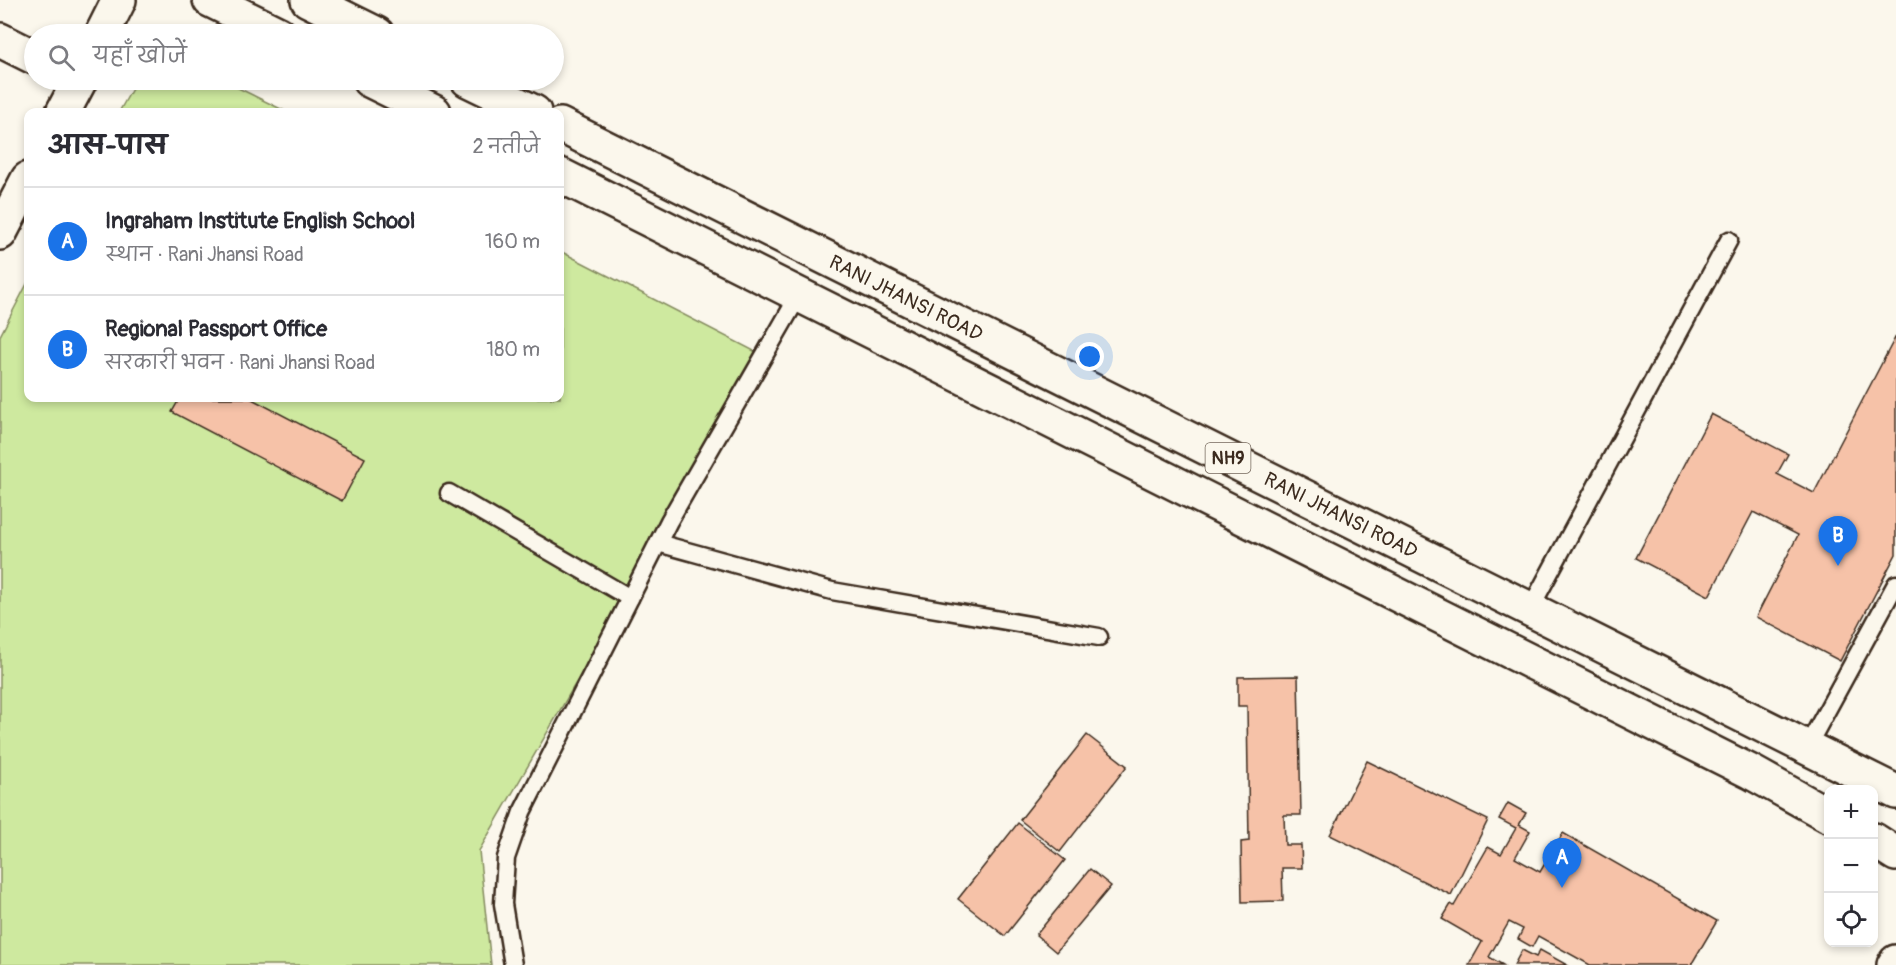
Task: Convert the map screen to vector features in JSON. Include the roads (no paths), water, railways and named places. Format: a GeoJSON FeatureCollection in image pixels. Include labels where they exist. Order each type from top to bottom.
{"type":"FeatureCollection","features":[{"type":"Feature","properties":{"kind":"main road"},"geometry":{"type":"LineString","coordinates":[[107,24],[119,0]]}},
{"type":"Feature","properties":{"kind":"main road"},"geometry":{"type":"LineString","coordinates":[[210,0],[259,24]]}},
{"type":"Feature","properties":{"kind":"main road"},"geometry":{"type":"LineString","coordinates":[[308,0],[357,24]]}},
{"type":"Feature","properties":{"kind":"main road"},"geometry":{"type":"LineString","coordinates":[[0,40],[24,52]]}},
{"type":"Feature","properties":{"kind":"main road"},"geometry":{"type":"LineString","coordinates":[[65,108],[75,90]]}},
{"type":"Feature","properties":{"kind":"main road"},"geometry":{"type":"LineString","coordinates":[[389,90],[426,108]]}},
{"type":"Feature","properties":{"kind":"main road"},"geometry":{"type":"LineString","coordinates":[[489,90],[526,108]]}},
{"type":"Feature","properties":{"kind":"main road","name":"RANI JHANSI ROAD"},"geometry":{"type":"LineString","coordinates":[[564,127],[1896,792]]}},
{"type":"Feature","properties":{"kind":"main road","name":"NH9"},"geometry":{"type":"LineString","coordinates":[[564,177],[1730,761],[1824,813]]}},
{"type":"Feature","properties":{"kind":"main road"},"geometry":{"type":"LineString","coordinates":[[0,233],[24,186]]}},
{"type":"Feature","properties":{"kind":"main road"},"geometry":{"type":"LineString","coordinates":[[1878,843],[1896,854]]}},
{"type":"Feature","properties":{"kind":"lane"},"geometry":{"type":"LineString","coordinates":[[1530,609],[1729,240]]}},
{"type":"Feature","properties":{"kind":"lane"},"geometry":{"type":"LineString","coordinates":[[513,965],[503,904],[506,858],[522,812],[658,543],[799,295]]}},
{"type":"Feature","properties":{"kind":"lane"},"geometry":{"type":"LineString","coordinates":[[449,493],[630,598]]}},
{"type":"Feature","properties":{"kind":"lane"},"geometry":{"type":"LineString","coordinates":[[658,543],[832,591],[1098,637]]}},
{"type":"Feature","properties":{"kind":"lane"},"geometry":{"type":"LineString","coordinates":[[1807,747],[1896,584]]}},
{"type":"Feature","properties":{"kind":"place","name":"Regional Passport Office"},"geometry":{"type":"Point","coordinates":[1838,566]}},
{"type":"Feature","properties":{"kind":"place","name":"Ingraham Institute English School"},"geometry":{"type":"Point","coordinates":[1562,888]}}]}
